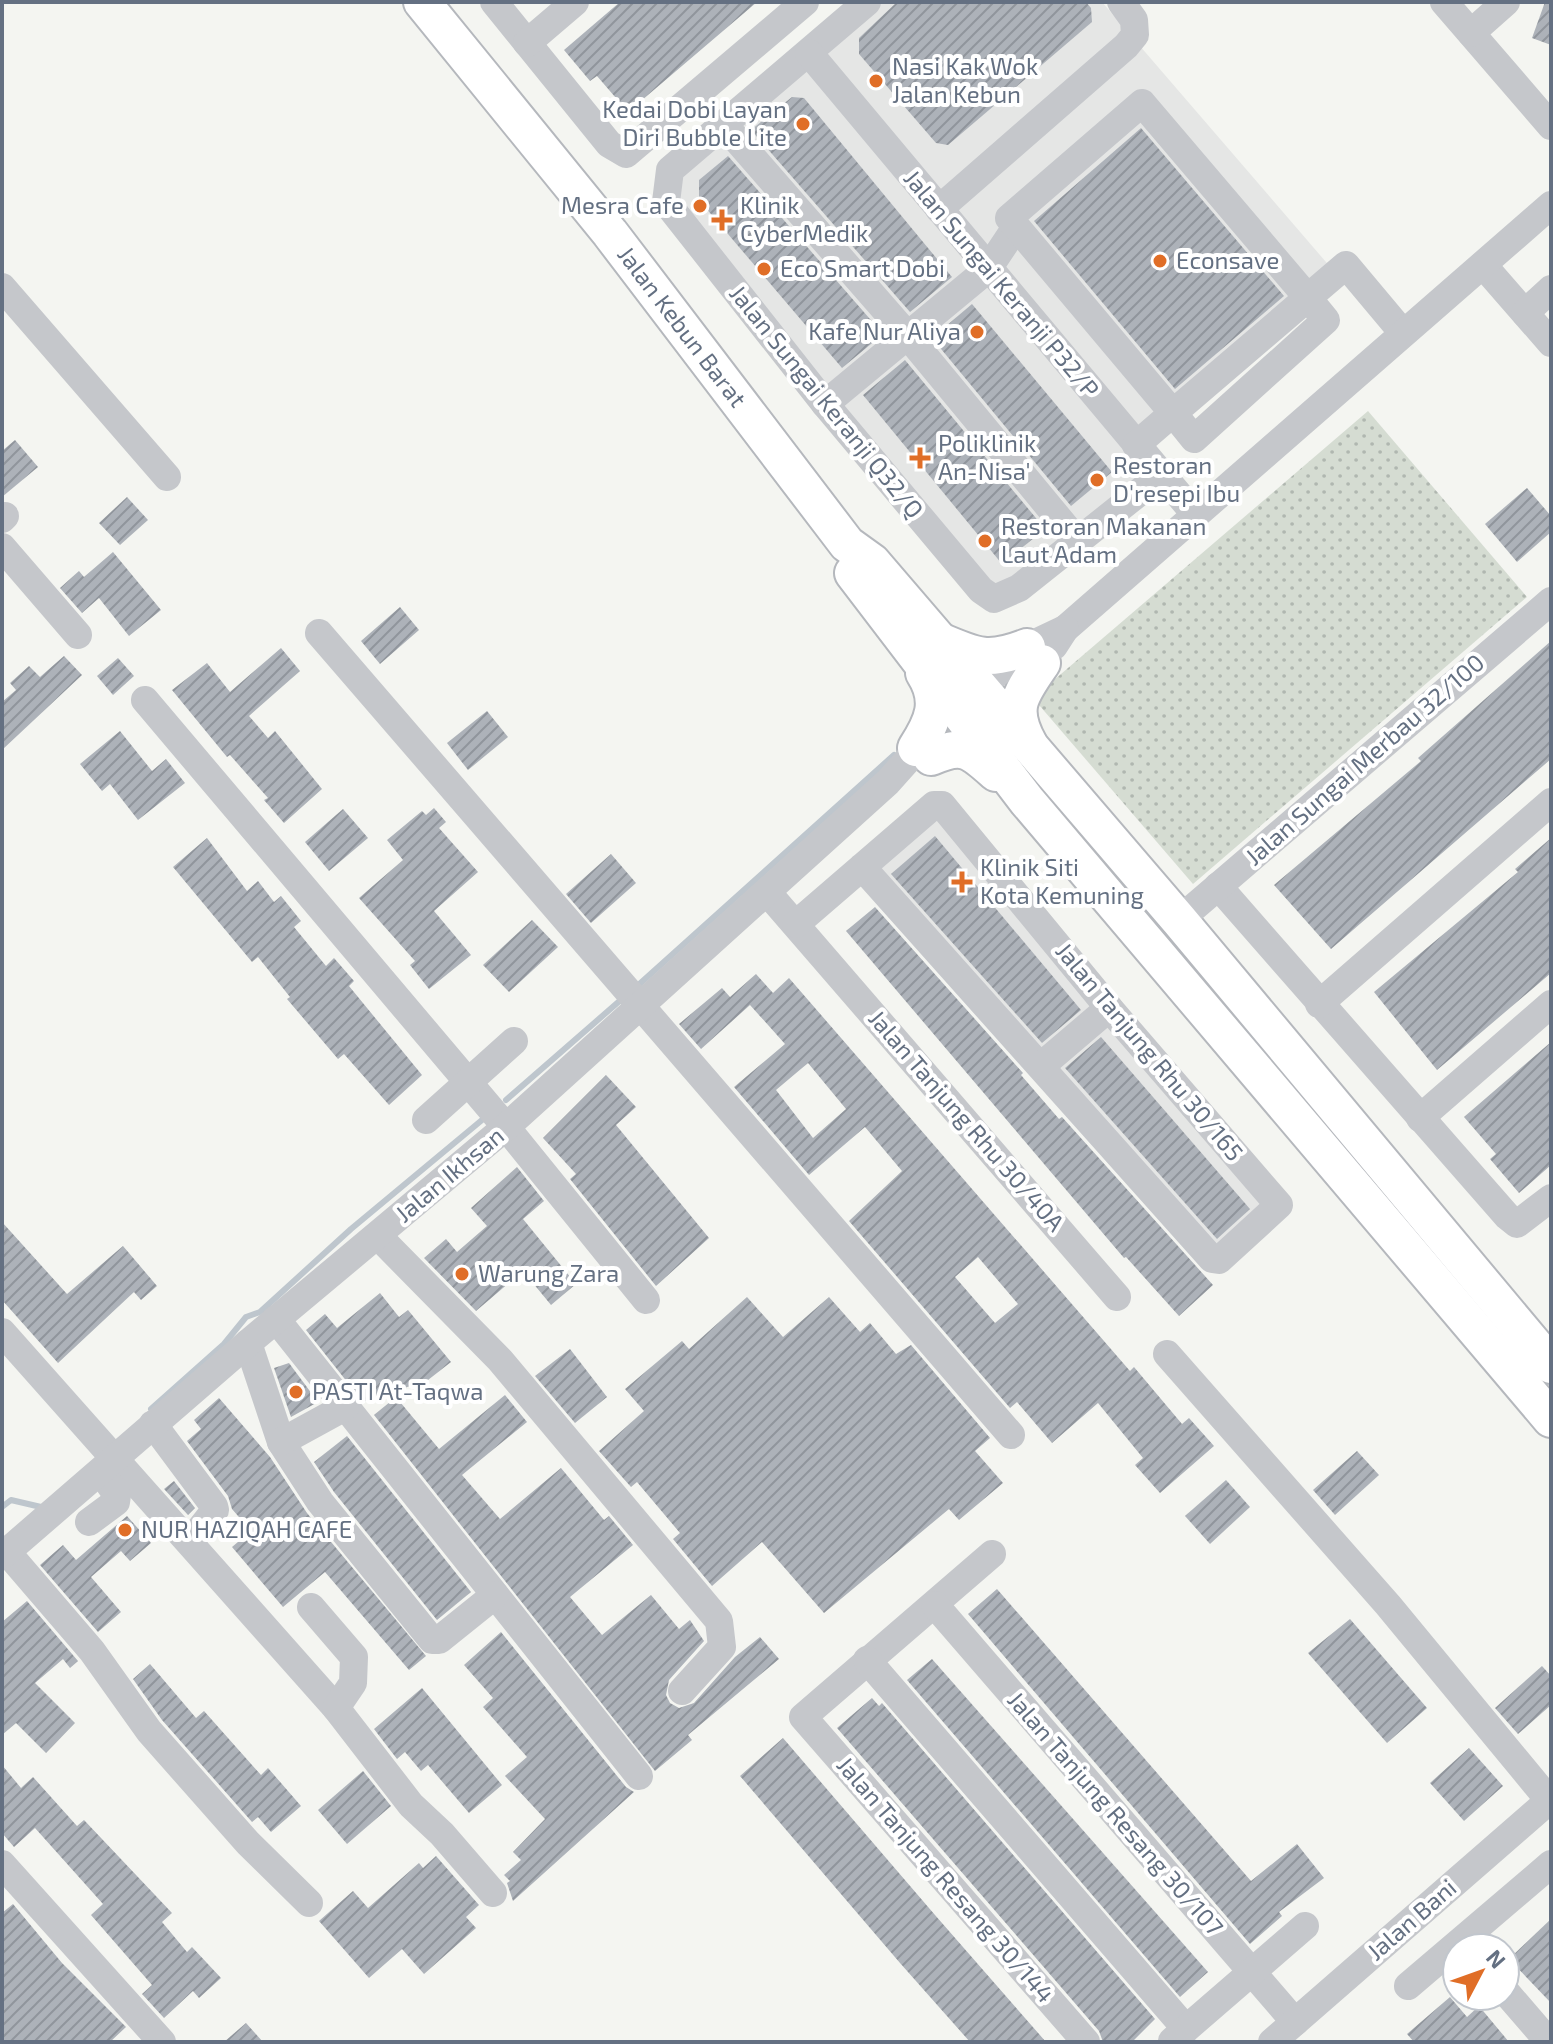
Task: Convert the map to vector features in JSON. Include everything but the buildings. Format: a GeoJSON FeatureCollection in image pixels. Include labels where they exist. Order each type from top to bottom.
{"type":"FeatureCollection","features":[{"type":"Feature","properties":{"kind":"main road","name":"Jalan Kebun Barat"},"geometry":{"type":"LineString","coordinates":[[422,2],[610,233],[847,544],[872,562],[924,644],[975,707]]}},
{"type":"Feature","properties":{"kind":"main road"},"geometry":{"type":"LineString","coordinates":[[1033,751],[1019,725],[1017,709],[1034,655],[980,657],[924,644],[935,697],[924,752],[949,749],[969,752],[1027,801],[1551,1419]]}},
{"type":"Feature","properties":{"kind":"main road"},"geometry":{"type":"LineString","coordinates":[[975,707],[1033,751],[1179,920],[1551,1365]]}},
{"type":"Feature","properties":{"kind":"main road"},"geometry":{"type":"LineString","coordinates":[[975,707],[1027,801]]}},
{"type":"Feature","properties":{"kind":"street"},"geometry":{"type":"LineString","coordinates":[[494,2],[609,144],[626,154],[805,2]]}},
{"type":"Feature","properties":{"kind":"street"},"geometry":{"type":"LineString","coordinates":[[527,43],[575,2]]}},
{"type":"Feature","properties":{"kind":"street","name":"Jalan Sungai Keranji Q32/Q"},"geometry":{"type":"LineString","coordinates":[[867,2],[670,170],[666,202],[825,404],[981,590],[994,599],[1019,588],[1161,475]]}},
{"type":"Feature","properties":{"kind":"street"},"geometry":{"type":"LineString","coordinates":[[939,209],[1135,35],[1134,20],[1121,2]]}},
{"type":"Feature","properties":{"kind":"street"},"geometry":{"type":"LineString","coordinates":[[1444,2],[1551,126]]}},
{"type":"Feature","properties":{"kind":"street"},"geometry":{"type":"LineString","coordinates":[[1471,33],[1506,2]]}},
{"type":"Feature","properties":{"kind":"street","name":"Jalan Sungai Keranji P32/P"},"geometry":{"type":"LineString","coordinates":[[809,53],[1195,514]]}},
{"type":"Feature","properties":{"kind":"street"},"geometry":{"type":"LineString","coordinates":[[1142,103],[1326,320],[1194,439],[1016,227],[1009,218],[1142,103]]}},
{"type":"Feature","properties":{"kind":"street"},"geometry":{"type":"LineString","coordinates":[[724,125],[908,336],[1078,542]]}},
{"type":"Feature","properties":{"kind":"street","name":"Jalan Ikhsan"},"geometry":{"type":"LineString","coordinates":[[4,1554],[107,1457],[153,1424],[506,1127],[630,996],[767,892],[888,782],[909,774],[924,752],[1551,205]]}},
{"type":"Feature","properties":{"kind":"street"},"geometry":{"type":"LineString","coordinates":[[825,404],[988,269],[1016,227]]}},
{"type":"Feature","properties":{"kind":"street"},"geometry":{"type":"LineString","coordinates":[[1308,298],[1346,265],[1403,333]]}},
{"type":"Feature","properties":{"kind":"street"},"geometry":{"type":"LineString","coordinates":[[1483,265],[1551,343]]}},
{"type":"Feature","properties":{"kind":"street"},"geometry":{"type":"LineString","coordinates":[[2,287],[167,477]]}},
{"type":"Feature","properties":{"kind":"street"},"geometry":{"type":"LineString","coordinates":[[1525,313],[1551,289]]}},
{"type":"Feature","properties":{"kind":"street"},"geometry":{"type":"LineString","coordinates":[[1136,445],[1173,413]]}},
{"type":"Feature","properties":{"kind":"street"},"geometry":{"type":"LineString","coordinates":[[2,547],[78,635]]}},
{"type":"Feature","properties":{"kind":"street","name":"Jalan Sungai Merbau 32/100"},"geometry":{"type":"LineString","coordinates":[[1179,920],[1551,601]]}},
{"type":"Feature","properties":{"kind":"street"},"geometry":{"type":"LineString","coordinates":[[319,633],[1011,1435]]}},
{"type":"Feature","properties":{"kind":"street"},"geometry":{"type":"LineString","coordinates":[[145,700],[506,1127],[646,1300]]}},
{"type":"Feature","properties":{"kind":"street"},"geometry":{"type":"LineString","coordinates":[[1319,1004],[1551,802]]}},
{"type":"Feature","properties":{"kind":"street","name":"Jalan Tanjung Rhu 30/165"},"geometry":{"type":"LineString","coordinates":[[862,867],[934,805],[942,805],[1109,1008],[1279,1205],[1219,1260],[1212,1259],[1041,1066]]}},
{"type":"Feature","properties":{"kind":"street"},"geometry":{"type":"LineString","coordinates":[[805,934],[862,867],[1041,1066],[1109,1008]]}},
{"type":"Feature","properties":{"kind":"street"},"geometry":{"type":"LineString","coordinates":[[1218,886],[1319,1004],[1517,1224],[1551,1198]]}},
{"type":"Feature","properties":{"kind":"street","name":"Jalan Tanjung Rhu 30/40A"},"geometry":{"type":"LineString","coordinates":[[767,892],[1117,1297]]}},
{"type":"Feature","properties":{"kind":"street"},"geometry":{"type":"LineString","coordinates":[[1420,1118],[1551,1004]]}},
{"type":"Feature","properties":{"kind":"street"},"geometry":{"type":"LineString","coordinates":[[426,1120],[514,1041]]}},
{"type":"Feature","properties":{"kind":"street"},"geometry":{"type":"LineString","coordinates":[[378,1236],[500,1360],[719,1621],[722,1647],[682,1691]]}},
{"type":"Feature","properties":{"kind":"street"},"geometry":{"type":"LineString","coordinates":[[276,1319],[639,1776]]}},
{"type":"Feature","properties":{"kind":"street"},"geometry":{"type":"LineString","coordinates":[[2,1332],[107,1457],[190,1542],[336,1708],[411,1805],[442,1834],[493,1893]]}},
{"type":"Feature","properties":{"kind":"street"},"geometry":{"type":"LineString","coordinates":[[248,1343],[281,1442],[320,1502],[432,1640],[439,1640],[495,1595]]}},
{"type":"Feature","properties":{"kind":"street"},"geometry":{"type":"LineString","coordinates":[[1167,1354],[1388,1605],[1550,1800]]}},
{"type":"Feature","properties":{"kind":"street"},"geometry":{"type":"LineString","coordinates":[[281,1442],[345,1407]]}},
{"type":"Feature","properties":{"kind":"street"},"geometry":{"type":"LineString","coordinates":[[153,1424],[214,1506],[215,1510],[190,1542]]}},
{"type":"Feature","properties":{"kind":"street"},"geometry":{"type":"LineString","coordinates":[[89,1522],[116,1502],[107,1457]]}},
{"type":"Feature","properties":{"kind":"street"},"geometry":{"type":"LineString","coordinates":[[4,1554],[92,1651],[149,1731],[248,1843],[309,1903]]}},
{"type":"Feature","properties":{"kind":"street"},"geometry":{"type":"LineString","coordinates":[[992,1554],[867,1660],[1179,2036],[1305,1926]]}},
{"type":"Feature","properties":{"kind":"street","name":"Jalan Tanjung Resang 30/107"},"geometry":{"type":"LineString","coordinates":[[935,1605],[1295,2022]]}},
{"type":"Feature","properties":{"kind":"street"},"geometry":{"type":"LineString","coordinates":[[311,1607],[354,1657],[353,1683],[336,1708]]}},
{"type":"Feature","properties":{"kind":"street","name":"Jalan Tanjung Resang 30/144"},"geometry":{"type":"LineString","coordinates":[[867,1660],[803,1717],[1086,2042]]}},
{"type":"Feature","properties":{"kind":"street","name":"Jalan Bani"},"geometry":{"type":"LineString","coordinates":[[1272,2042],[1550,1800]]}},
{"type":"Feature","properties":{"kind":"street"},"geometry":{"type":"LineString","coordinates":[[2,1864],[157,2039]]}},
{"type":"Feature","properties":{"kind":"street"},"geometry":{"type":"LineString","coordinates":[[1479,1932],[1551,1864]]}},
{"type":"Feature","properties":{"kind":"street"},"geometry":{"type":"LineString","coordinates":[[1408,1986],[1441,1962]]}},
{"type":"Feature","properties":{"kind":"street"},"geometry":{"type":"LineString","coordinates":[[1521,2010],[1549,2042]]}},
{"type":"Feature","properties":{"kind":"shaded area"},"geometry":{"type":"Polygon","coordinates":[[[878,2],[1102,2],[1332,269],[1130,445],[1152,473],[996,594],[673,203],[675,176],[878,2]]]}},
{"type":"Feature","properties":{"kind":"shaded area"},"geometry":{"type":"Polygon","coordinates":[[[1368,411],[1527,597],[1193,884],[1033,698],[1368,411]]]}},
{"type":"Feature","properties":{"kind":"shaded area"},"geometry":{"type":"Polygon","coordinates":[[[938,812],[1268,1204],[1215,1252],[873,868],[938,812]]]}},
{"type":"Feature","properties":{"kind":"waterway"},"geometry":{"type":"LineString","coordinates":[[635,988],[894,755]]}},
{"type":"Feature","properties":{"kind":"waterway"},"geometry":{"type":"LineString","coordinates":[[506,1100],[623,998]]}},
{"type":"Feature","properties":{"kind":"waterway"},"geometry":{"type":"LineString","coordinates":[[151,1409],[224,1344],[246,1317],[260,1312],[351,1229],[482,1120]]}},
{"type":"Feature","properties":{"kind":"waterway"},"geometry":{"type":"LineString","coordinates":[[2,1507],[11,1500],[41,1507]]}},
{"type":"Feature","properties":{"kind":"place","name":"Nasi Kak Wok Jalan Kebun"},"geometry":{"type":"Point","coordinates":[876,81]}},
{"type":"Feature","properties":{"kind":"place","name":"Kedai Dobi Layan Diri Bubble Lite"},"geometry":{"type":"Point","coordinates":[803,124]}},
{"type":"Feature","properties":{"kind":"place","name":"Mesra Cafe"},"geometry":{"type":"Point","coordinates":[700,206]}},
{"type":"Feature","properties":{"kind":"place","name":"Klinik CyberMedik"},"geometry":{"type":"Point","coordinates":[722,220]}},
{"type":"Feature","properties":{"kind":"place","name":"Econsave"},"geometry":{"type":"Point","coordinates":[1160,261]}},
{"type":"Feature","properties":{"kind":"place","name":"Eco Smart Dobi"},"geometry":{"type":"Point","coordinates":[764,269]}},
{"type":"Feature","properties":{"kind":"place","name":"Kafe Nur Aliya"},"geometry":{"type":"Point","coordinates":[977,332]}},
{"type":"Feature","properties":{"kind":"place","name":"Poliklinik An-Nisa'"},"geometry":{"type":"Point","coordinates":[920,458]}},
{"type":"Feature","properties":{"kind":"place","name":"Restoran D'resepi Ibu"},"geometry":{"type":"Point","coordinates":[1097,480]}},
{"type":"Feature","properties":{"kind":"place","name":"Restoran Makanan Laut Adam"},"geometry":{"type":"Point","coordinates":[985,541]}},
{"type":"Feature","properties":{"kind":"place","name":"Klinik Siti Kota Kemuning"},"geometry":{"type":"Point","coordinates":[962,882]}},
{"type":"Feature","properties":{"kind":"place","name":"Warung Zara"},"geometry":{"type":"Point","coordinates":[462,1274]}},
{"type":"Feature","properties":{"kind":"place","name":"PASTI At-Taqwa"},"geometry":{"type":"Point","coordinates":[296,1392]}},
{"type":"Feature","properties":{"kind":"place","name":"NUR HAZIQAH CAFE"},"geometry":{"type":"Point","coordinates":[125,1530]}}]}
